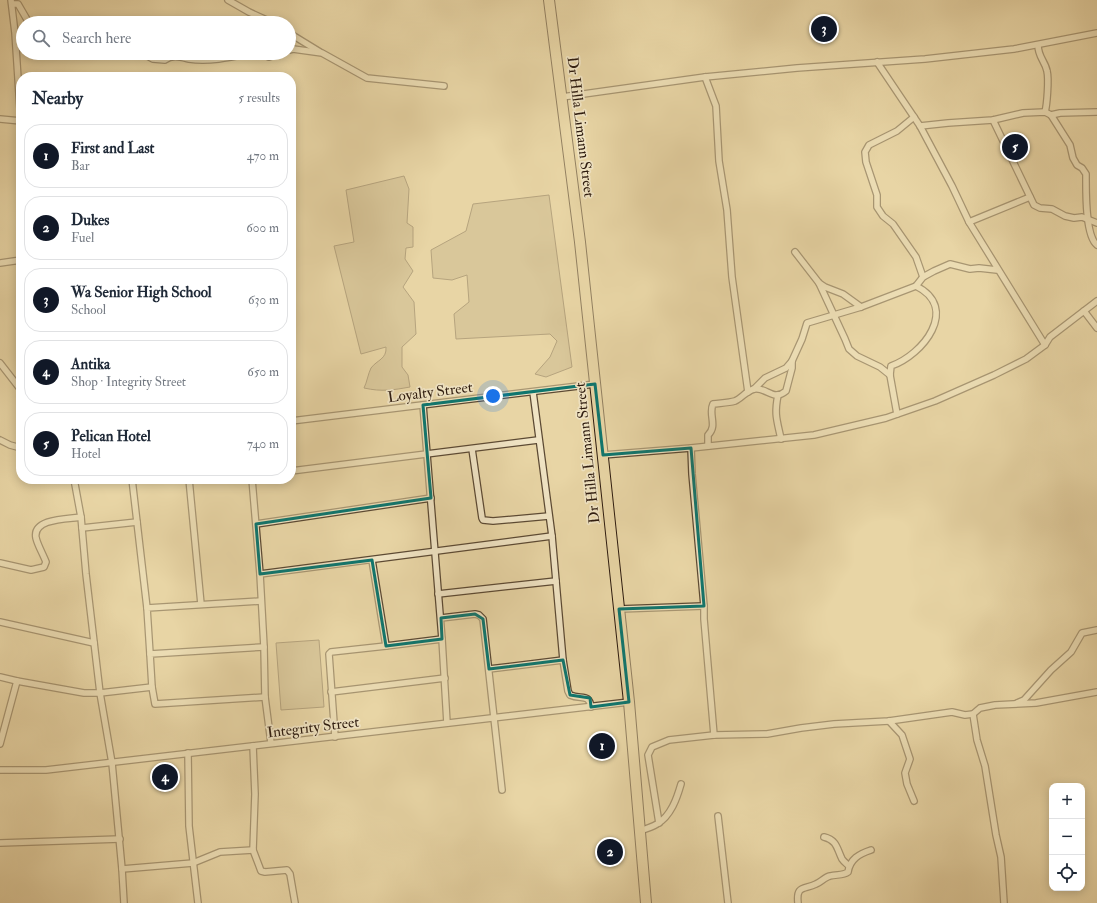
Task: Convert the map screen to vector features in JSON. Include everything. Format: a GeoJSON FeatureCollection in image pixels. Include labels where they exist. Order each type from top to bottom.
{"type":"FeatureCollection","features":[{"type":"Feature","properties":{"kind":"highway","name":"Dr Hilla Limann Street"},"geometry":{"type":"LineString","coordinates":[[549,0],[580,242],[603,455],[629,702],[646,903]]}},
{"type":"Feature","properties":{"kind":"street"},"geometry":{"type":"LineString","coordinates":[[228,0],[258,16]]}},
{"type":"Feature","properties":{"kind":"street"},"geometry":{"type":"LineString","coordinates":[[16,51],[11,2],[18,4],[25,16]]}},
{"type":"Feature","properties":{"kind":"street"},"geometry":{"type":"LineString","coordinates":[[562,97],[705,77],[797,68],[925,59],[1038,45],[1097,33]]}},
{"type":"Feature","properties":{"kind":"street"},"geometry":{"type":"LineString","coordinates":[[296,37],[367,78],[444,86]]}},
{"type":"Feature","properties":{"kind":"street"},"geometry":{"type":"LineString","coordinates":[[1038,45],[1038,52],[1047,70],[1047,106],[1044,112]]}},
{"type":"Feature","properties":{"kind":"street"},"geometry":{"type":"LineString","coordinates":[[296,49],[322,53]]}},
{"type":"Feature","properties":{"kind":"street"},"geometry":{"type":"LineString","coordinates":[[17,60],[17,72]]}},
{"type":"Feature","properties":{"kind":"street"},"geometry":{"type":"LineString","coordinates":[[877,62],[920,126],[952,186],[969,222],[997,270],[1045,345]]}},
{"type":"Feature","properties":{"kind":"street"},"geometry":{"type":"LineString","coordinates":[[705,77],[716,106],[719,161],[727,210],[732,277],[748,392]]}},
{"type":"Feature","properties":{"kind":"street"},"geometry":{"type":"LineString","coordinates":[[920,126],[993,120],[1023,113],[1044,112],[1051,115],[1070,145],[1077,165],[1082,168],[1086,174],[1088,218],[1091,236],[1094,243],[1097,245]]}},
{"type":"Feature","properties":{"kind":"street"},"geometry":{"type":"LineString","coordinates":[[1051,115],[1060,113],[1097,112]]}},
{"type":"Feature","properties":{"kind":"street"},"geometry":{"type":"LineString","coordinates":[[914,117],[897,131],[868,145],[865,152],[866,162],[877,195],[877,207],[883,216],[893,224],[916,257],[923,277]]}},
{"type":"Feature","properties":{"kind":"street"},"geometry":{"type":"LineString","coordinates":[[0,119],[16,121]]}},
{"type":"Feature","properties":{"kind":"street"},"geometry":{"type":"LineString","coordinates":[[993,120],[1034,205],[1040,208],[1052,210],[1065,216],[1088,218],[1097,223]]}},
{"type":"Feature","properties":{"kind":"street"},"geometry":{"type":"LineString","coordinates":[[969,222],[1030,197]]}},
{"type":"Feature","properties":{"kind":"street"},"geometry":{"type":"LineString","coordinates":[[795,252],[819,283],[849,349],[857,356],[880,367],[890,375]]}},
{"type":"Feature","properties":{"kind":"street"},"geometry":{"type":"LineString","coordinates":[[0,263],[16,261]]}},
{"type":"Feature","properties":{"kind":"street"},"geometry":{"type":"LineString","coordinates":[[708,446],[708,434],[713,428],[711,409],[713,404],[735,401],[754,389],[765,378],[786,368],[792,361],[802,339],[807,323],[861,307],[916,286],[923,277],[950,264],[970,269],[979,268],[997,270]]}},
{"type":"Feature","properties":{"kind":"street"},"geometry":{"type":"LineString","coordinates":[[819,283],[843,294],[861,307]]}},
{"type":"Feature","properties":{"kind":"street"},"geometry":{"type":"LineString","coordinates":[[897,414],[890,375],[891,366],[898,363],[921,346],[929,336],[935,322],[936,309],[934,301],[929,294],[916,286]]}},
{"type":"Feature","properties":{"kind":"street"},"geometry":{"type":"LineString","coordinates":[[603,455],[691,448],[814,435],[897,414],[935,401],[1026,359],[1045,345],[1050,337],[1097,301]]}},
{"type":"Feature","properties":{"kind":"street"},"geometry":{"type":"LineString","coordinates":[[1084,311],[1097,328]]}},
{"type":"Feature","properties":{"kind":"street"},"geometry":{"type":"LineString","coordinates":[[754,389],[778,395],[786,391],[792,368],[792,361]]}},
{"type":"Feature","properties":{"kind":"street"},"geometry":{"type":"LineString","coordinates":[[0,363],[16,384]]}},
{"type":"Feature","properties":{"kind":"street","name":"Loyalty Street"},"geometry":{"type":"LineString","coordinates":[[296,420],[595,384]]}},
{"type":"Feature","properties":{"kind":"street"},"geometry":{"type":"LineString","coordinates":[[533,392],[538,440],[552,536],[563,660],[568,691],[570,695],[590,700],[591,707]]}},
{"type":"Feature","properties":{"kind":"street"},"geometry":{"type":"LineString","coordinates":[[778,395],[776,419],[781,438]]}},
{"type":"Feature","properties":{"kind":"street"},"geometry":{"type":"LineString","coordinates":[[423,405],[445,678],[447,723]]}},
{"type":"Feature","properties":{"kind":"street"},"geometry":{"type":"LineString","coordinates":[[0,440],[16,447]]}},
{"type":"Feature","properties":{"kind":"street"},"geometry":{"type":"LineString","coordinates":[[296,470],[538,440]]}},
{"type":"Feature","properties":{"kind":"street"},"geometry":{"type":"LineString","coordinates":[[691,448],[714,735]]}},
{"type":"Feature","properties":{"kind":"street"},"geometry":{"type":"LineString","coordinates":[[472,449],[483,520],[493,521],[549,516]]}},
{"type":"Feature","properties":{"kind":"street"},"geometry":{"type":"LineString","coordinates":[[75,484],[81,517],[100,693],[112,763],[120,839],[124,903]]}},
{"type":"Feature","properties":{"kind":"street"},"geometry":{"type":"LineString","coordinates":[[133,484],[147,608],[152,687],[155,704],[265,697]]}},
{"type":"Feature","properties":{"kind":"street"},"geometry":{"type":"LineString","coordinates":[[189,484],[201,604]]}},
{"type":"Feature","properties":{"kind":"street"},"geometry":{"type":"LineString","coordinates":[[252,484],[260,574],[265,697],[271,743]]}},
{"type":"Feature","properties":{"kind":"street"},"geometry":{"type":"LineString","coordinates":[[256,524],[431,498]]}},
{"type":"Feature","properties":{"kind":"street"},"geometry":{"type":"LineString","coordinates":[[0,563],[31,570],[44,567],[46,562],[36,536],[37,531],[47,521],[81,517]]}},
{"type":"Feature","properties":{"kind":"street"},"geometry":{"type":"LineString","coordinates":[[82,528],[137,522]]}},
{"type":"Feature","properties":{"kind":"street"},"geometry":{"type":"LineString","coordinates":[[260,574],[552,536]]}},
{"type":"Feature","properties":{"kind":"street"},"geometry":{"type":"LineString","coordinates":[[372,560],[386,646]]}},
{"type":"Feature","properties":{"kind":"street"},"geometry":{"type":"LineString","coordinates":[[438,594],[556,581]]}},
{"type":"Feature","properties":{"kind":"street"},"geometry":{"type":"LineString","coordinates":[[147,608],[261,601]]}},
{"type":"Feature","properties":{"kind":"street"},"geometry":{"type":"LineString","coordinates":[[619,609],[704,606]]}},
{"type":"Feature","properties":{"kind":"street"},"geometry":{"type":"LineString","coordinates":[[440,618],[475,614],[479,615],[483,619],[502,790]]}},
{"type":"Feature","properties":{"kind":"street"},"geometry":{"type":"LineString","coordinates":[[0,622],[94,643]]}},
{"type":"Feature","properties":{"kind":"street"},"geometry":{"type":"LineString","coordinates":[[1013,704],[1024,700],[1046,674],[1072,652],[1082,633],[1097,630]]}},
{"type":"Feature","properties":{"kind":"street"},"geometry":{"type":"LineString","coordinates":[[335,736],[328,658],[331,652],[442,639]]}},
{"type":"Feature","properties":{"kind":"street"},"geometry":{"type":"LineString","coordinates":[[150,654],[264,647]]}},
{"type":"Feature","properties":{"kind":"street"},"geometry":{"type":"LineString","coordinates":[[489,669],[563,660]]}},
{"type":"Feature","properties":{"kind":"street"},"geometry":{"type":"LineString","coordinates":[[0,677],[84,693],[100,693],[152,687]]}},
{"type":"Feature","properties":{"kind":"street"},"geometry":{"type":"LineString","coordinates":[[331,692],[445,678]]}},
{"type":"Feature","properties":{"kind":"street"},"geometry":{"type":"LineString","coordinates":[[0,744],[17,681]]}},
{"type":"Feature","properties":{"kind":"street"},"geometry":{"type":"LineString","coordinates":[[659,823],[648,754],[650,750],[658,744],[669,740],[714,735],[767,734],[828,725],[889,722],[952,712],[965,715],[972,714],[980,708],[995,705],[1036,703],[1097,692]]}},
{"type":"Feature","properties":{"kind":"street","name":"Integrity Street"},"geometry":{"type":"LineString","coordinates":[[0,770],[46,770],[112,763],[271,743],[629,702]]}},
{"type":"Feature","properties":{"kind":"street"},"geometry":{"type":"LineString","coordinates":[[972,714],[977,740],[985,766],[1001,857],[1004,903]]}},
{"type":"Feature","properties":{"kind":"street"},"geometry":{"type":"LineString","coordinates":[[889,722],[902,735],[910,759],[905,773],[907,784],[914,801]]}},
{"type":"Feature","properties":{"kind":"street"},"geometry":{"type":"LineString","coordinates":[[253,746],[255,794],[253,850],[261,871],[287,870],[290,874],[295,903]]}},
{"type":"Feature","properties":{"kind":"street"},"geometry":{"type":"LineString","coordinates":[[188,753],[189,826],[198,903]]}},
{"type":"Feature","properties":{"kind":"street"},"geometry":{"type":"LineString","coordinates":[[640,831],[659,823],[676,801],[681,784]]}},
{"type":"Feature","properties":{"kind":"street"},"geometry":{"type":"LineString","coordinates":[[718,816],[728,903]]}},
{"type":"Feature","properties":{"kind":"street"},"geometry":{"type":"LineString","coordinates":[[824,837],[829,838],[835,844],[840,850],[843,860],[849,866]]}},
{"type":"Feature","properties":{"kind":"street"},"geometry":{"type":"LineString","coordinates":[[0,843],[120,839]]}},
{"type":"Feature","properties":{"kind":"street"},"geometry":{"type":"LineString","coordinates":[[122,869],[193,863],[220,852],[253,850]]}},
{"type":"Feature","properties":{"kind":"street"},"geometry":{"type":"LineString","coordinates":[[798,903],[798,893],[800,889],[817,884],[831,875],[845,874],[848,872],[849,866],[856,857],[861,853],[871,850]]}},
{"type":"Feature","properties":{"kind":"highlighted area"},"geometry":{"type":"Polygon","coordinates":[[[595,384],[603,455],[691,448],[704,606],[619,609],[629,702],[591,707],[590,698],[570,695],[563,660],[489,669],[483,619],[475,614],[441,618],[442,639],[386,646],[372,560],[260,574],[256,524],[431,498],[423,405],[595,384]]]}},
{"type":"Feature","properties":{"kind":"shaded area"},"geometry":{"type":"Polygon","coordinates":[[[404,176],[409,189],[407,223],[413,227],[413,247],[406,248],[405,259],[413,271],[403,287],[414,302],[416,334],[402,347],[402,367],[408,375],[410,387],[376,390],[364,388],[371,368],[383,357],[386,347],[361,354],[334,246],[354,242],[346,190],[404,176]]]}},
{"type":"Feature","properties":{"kind":"shaded area"},"geometry":{"type":"Polygon","coordinates":[[[549,195],[572,367],[546,377],[535,374],[550,357],[557,341],[550,334],[456,339],[454,314],[469,302],[467,275],[452,280],[433,278],[431,250],[466,231],[473,204],[549,195]]]}},
{"type":"Feature","properties":{"kind":"shaded area"},"geometry":{"type":"Polygon","coordinates":[[[319,640],[324,707],[281,710],[276,643],[319,640]]]}},
{"type":"Feature","properties":{"kind":"place","name":"Wa Senior High School"},"geometry":{"type":"Point","coordinates":[824,29]}},
{"type":"Feature","properties":{"kind":"place","name":"Pelican Hotel"},"geometry":{"type":"Point","coordinates":[1015,147]}},
{"type":"Feature","properties":{"kind":"place","name":"First and Last"},"geometry":{"type":"Point","coordinates":[602,746]}},
{"type":"Feature","properties":{"kind":"place","name":"Antika"},"geometry":{"type":"Point","coordinates":[165,777]}},
{"type":"Feature","properties":{"kind":"place","name":"Dukes"},"geometry":{"type":"Point","coordinates":[610,852]}}]}
